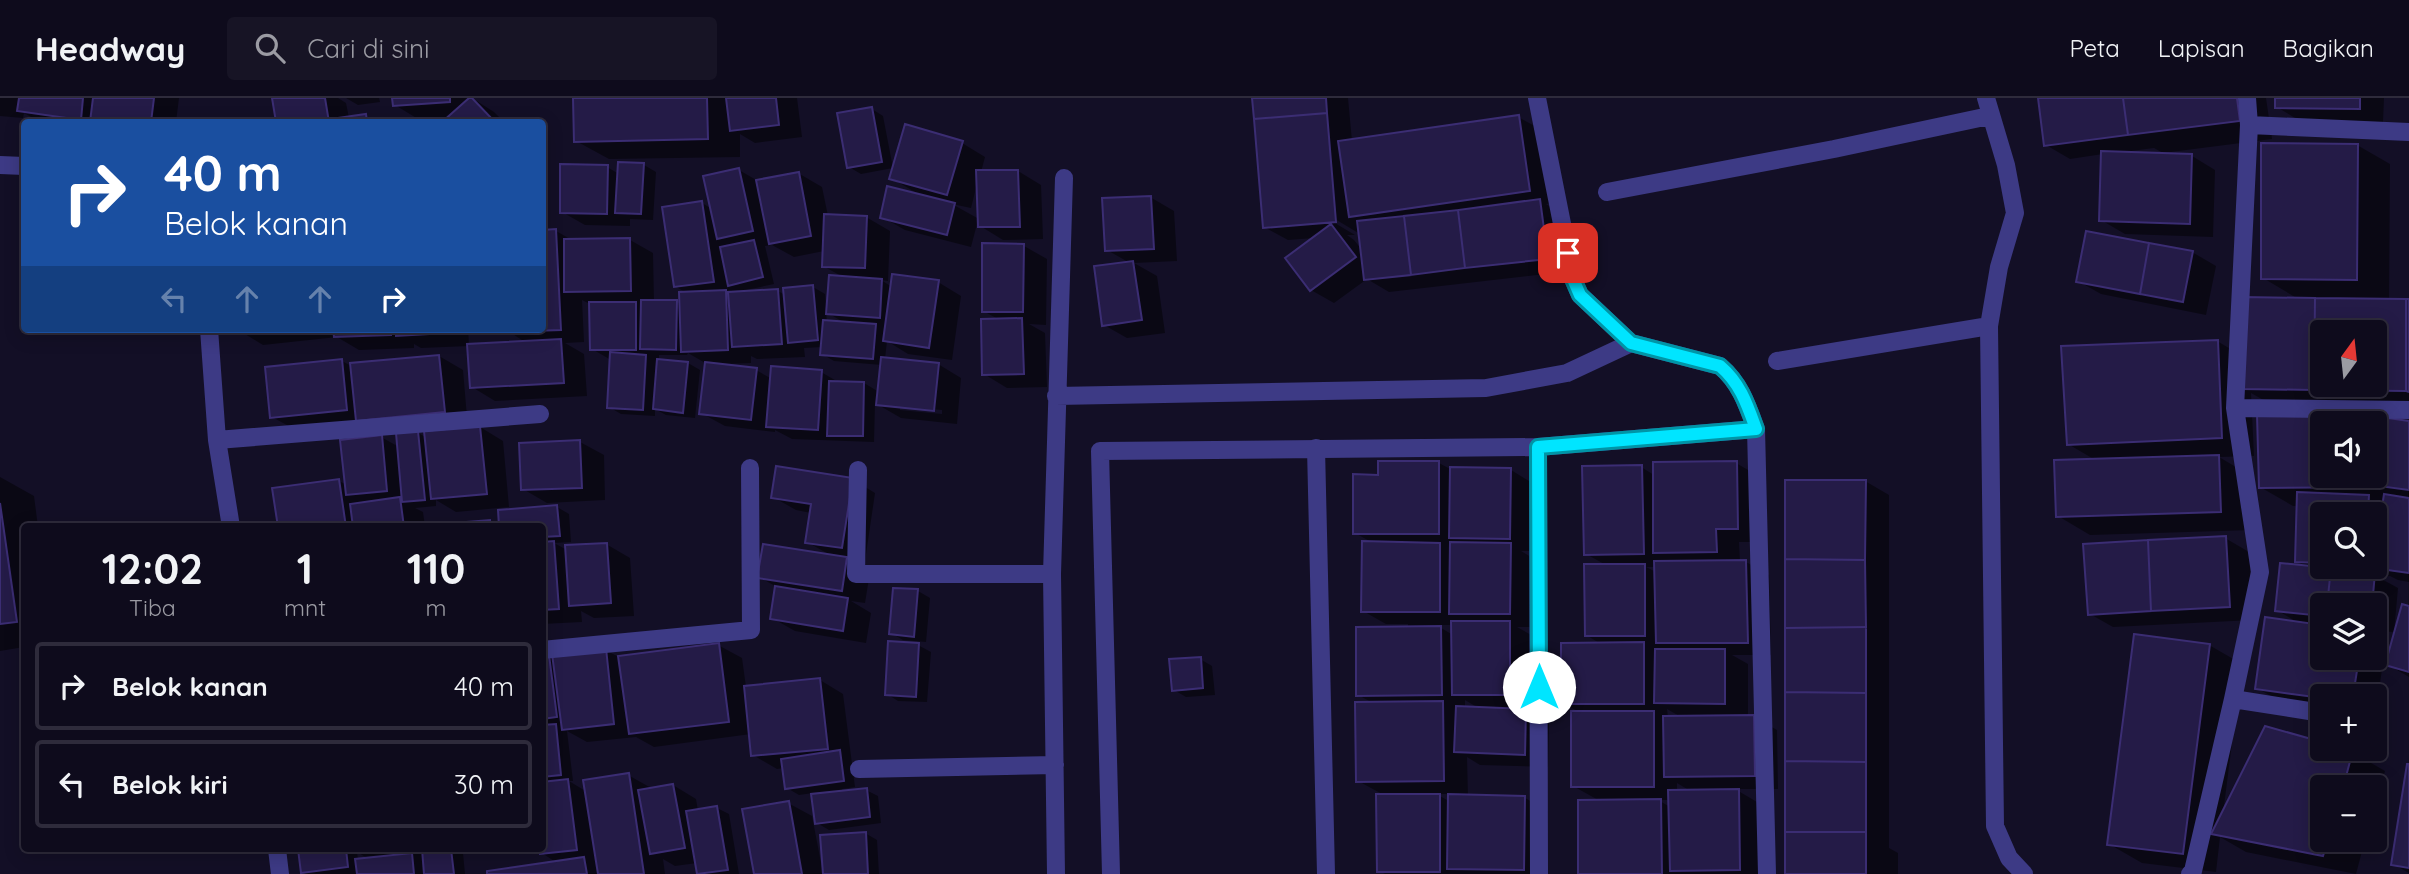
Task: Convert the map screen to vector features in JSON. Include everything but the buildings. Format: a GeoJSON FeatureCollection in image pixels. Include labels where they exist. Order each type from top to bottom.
{"type":"FeatureCollection","features":[{"type":"Feature","properties":{"kind":"street"},"geometry":{"type":"LineString","coordinates":[[1537,98],[1573,279],[1580,295],[1631,343],[1720,366],[1742,392],[1756,429],[1767,874]]}},
{"type":"Feature","properties":{"kind":"street"},"geometry":{"type":"LineString","coordinates":[[1986,98],[1989,116],[2006,165],[2015,213],[1999,267],[1989,326],[1995,827],[2009,858],[2024,874]]}},
{"type":"Feature","properties":{"kind":"street"},"geometry":{"type":"LineString","coordinates":[[2190,874],[2193,871],[2233,699],[2260,572],[2235,408],[2249,125],[2248,98]]}},
{"type":"Feature","properties":{"kind":"street"},"geometry":{"type":"LineString","coordinates":[[1607,192],[1989,116]]}},
{"type":"Feature","properties":{"kind":"street"},"geometry":{"type":"LineString","coordinates":[[2249,125],[2409,132]]}},
{"type":"Feature","properties":{"kind":"street"},"geometry":{"type":"LineString","coordinates":[[0,165],[21,166]]}},
{"type":"Feature","properties":{"kind":"street"},"geometry":{"type":"LineString","coordinates":[[1056,874],[1052,574],[1064,178]]}},
{"type":"Feature","properties":{"kind":"street"},"geometry":{"type":"LineString","coordinates":[[1777,361],[1989,326]]}},
{"type":"Feature","properties":{"kind":"street"},"geometry":{"type":"LineString","coordinates":[[209,333],[218,440],[230,523]]}},
{"type":"Feature","properties":{"kind":"street"},"geometry":{"type":"LineString","coordinates":[[1056,396],[1486,388],[1567,373],[1631,343]]}},
{"type":"Feature","properties":{"kind":"street"},"geometry":{"type":"LineString","coordinates":[[2235,408],[2409,410]]}},
{"type":"Feature","properties":{"kind":"street"},"geometry":{"type":"LineString","coordinates":[[218,440],[540,414]]}},
{"type":"Feature","properties":{"kind":"street"},"geometry":{"type":"LineString","coordinates":[[1111,874],[1100,451],[1538,447],[1756,429]]}},
{"type":"Feature","properties":{"kind":"street"},"geometry":{"type":"LineString","coordinates":[[1538,447],[1539,874]]}},
{"type":"Feature","properties":{"kind":"street"},"geometry":{"type":"LineString","coordinates":[[1316,448],[1326,874]]}},
{"type":"Feature","properties":{"kind":"street"},"geometry":{"type":"LineString","coordinates":[[546,650],[751,630],[750,468]]}},
{"type":"Feature","properties":{"kind":"street"},"geometry":{"type":"LineString","coordinates":[[858,470],[856,574],[1052,574]]}},
{"type":"Feature","properties":{"kind":"street"},"geometry":{"type":"LineString","coordinates":[[2233,699],[2310,711]]}},
{"type":"Feature","properties":{"kind":"street"},"geometry":{"type":"LineString","coordinates":[[859,769],[1055,765]]}},
{"type":"Feature","properties":{"kind":"street"},"geometry":{"type":"LineString","coordinates":[[277,852],[280,874]]}},
{"type":"Feature","properties":{"kind":"route"},"geometry":{"type":"LineString","coordinates":[[1539,687],[1538,447],[1756,429],[1742,392],[1720,366],[1631,343],[1580,295],[1573,279],[1568,253]]}}]}
